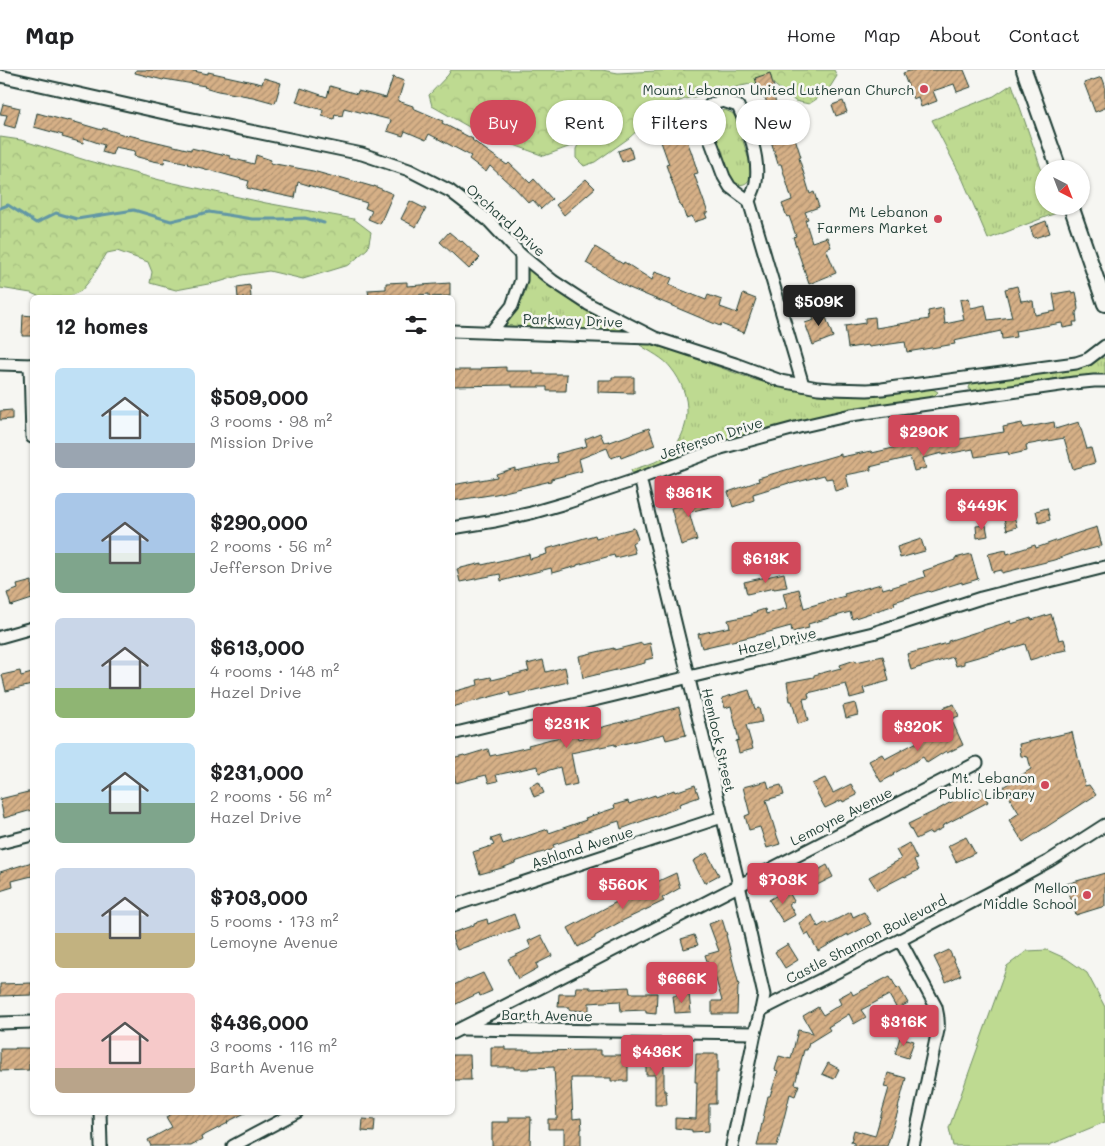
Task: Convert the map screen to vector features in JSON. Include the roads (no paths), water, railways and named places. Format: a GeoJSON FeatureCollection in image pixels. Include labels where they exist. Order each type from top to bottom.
{"type":"FeatureCollection","features":[{"type":"Feature","properties":{"kind":"main road"},"geometry":{"type":"LineString","coordinates":[[1024,70],[1056,160]]}},
{"type":"Feature","properties":{"kind":"main road"},"geometry":{"type":"LineString","coordinates":[[1075,215],[1102,288],[1105,304]]}},
{"type":"Feature","properties":{"kind":"street","name":"Orchard Drive"},"geometry":{"type":"LineString","coordinates":[[0,76],[164,114],[362,154],[410,170],[450,191],[489,221],[521,255],[588,304],[654,338],[781,381],[803,385]]}},
{"type":"Feature","properties":{"kind":"street"},"geometry":{"type":"LineString","coordinates":[[749,201],[730,188],[724,177],[704,116],[710,105],[722,101],[738,106],[746,125],[758,164],[756,184],[749,201],[803,385],[832,389],[882,389],[1076,363],[1088,359],[1105,346]]}},
{"type":"Feature","properties":{"kind":"street","name":"Parkway Drive"},"geometry":{"type":"LineString","coordinates":[[491,332],[512,306],[521,280],[521,255]]}},
{"type":"Feature","properties":{"kind":"street","name":"Parkway Drive"},"geometry":{"type":"LineString","coordinates":[[455,331],[654,338]]}},
{"type":"Feature","properties":{"kind":"street"},"geometry":{"type":"LineString","coordinates":[[0,364],[30,365]]}},
{"type":"Feature","properties":{"kind":"street"},"geometry":{"type":"LineString","coordinates":[[951,380],[954,400]]}},
{"type":"Feature","properties":{"kind":"street","name":"Jefferson Drive"},"geometry":{"type":"LineString","coordinates":[[455,528],[531,513],[598,493],[721,448],[851,415],[1105,381]]}},
{"type":"Feature","properties":{"kind":"street","name":"Hemlock Street"},"geometry":{"type":"LineString","coordinates":[[640,478],[739,885],[764,995],[761,1010]]}},
{"type":"Feature","properties":{"kind":"street","name":"Hazel Drive"},"geometry":{"type":"LineString","coordinates":[[455,733],[873,633],[981,598],[1105,567]]}},
{"type":"Feature","properties":{"kind":"street"},"geometry":{"type":"LineString","coordinates":[[0,636],[30,628]]}},
{"type":"Feature","properties":{"kind":"street","name":"Lemoyne Avenue"},"geometry":{"type":"LineString","coordinates":[[456,1031],[977,763]]}},
{"type":"Feature","properties":{"kind":"street","name":"Ashland Avenue"},"geometry":{"type":"LineString","coordinates":[[455,905],[722,817]]}},
{"type":"Feature","properties":{"kind":"street","name":"Castle Shannon Boulevard"},"geometry":{"type":"LineString","coordinates":[[761,1010],[900,940],[1048,861],[1105,825]]}},
{"type":"Feature","properties":{"kind":"street"},"geometry":{"type":"LineString","coordinates":[[0,842],[30,835]]}},
{"type":"Feature","properties":{"kind":"street"},"geometry":{"type":"LineString","coordinates":[[900,940],[936,1007],[939,1022],[912,1146]]}},
{"type":"Feature","properties":{"kind":"street"},"geometry":{"type":"LineString","coordinates":[[732,1146],[761,1010]]}},
{"type":"Feature","properties":{"kind":"street"},"geometry":{"type":"LineString","coordinates":[[0,1023],[30,1022]]}},
{"type":"Feature","properties":{"kind":"street","name":"Barth Avenue"},"geometry":{"type":"LineString","coordinates":[[456,1031],[755,1033]]}},
{"type":"Feature","properties":{"kind":"street"},"geometry":{"type":"LineString","coordinates":[[100,1115],[101,1146]]}},
{"type":"Feature","properties":{"kind":"street"},"geometry":{"type":"LineString","coordinates":[[233,1146],[291,1115]]}},
{"type":"Feature","properties":{"kind":"waterway"},"geometry":{"type":"LineString","coordinates":[[0,208],[8,205],[36,223],[56,213],[77,219],[134,210],[171,221],[209,212],[252,219],[305,218],[324,223]]}},
{"type":"Feature","properties":{"kind":"place","name":"Mount Lebanon United Lutheran Church"},"geometry":{"type":"Point","coordinates":[924,89]}},
{"type":"Feature","properties":{"kind":"place","name":"Mt Lebanon Farmers Market"},"geometry":{"type":"Point","coordinates":[938,219]}},
{"type":"Feature","properties":{"kind":"place","name":"Mt. Lebanon Public Library"},"geometry":{"type":"Point","coordinates":[1045,785]}},
{"type":"Feature","properties":{"kind":"place","name":"Mellon Middle School"},"geometry":{"type":"Point","coordinates":[1087,895]}}]}
